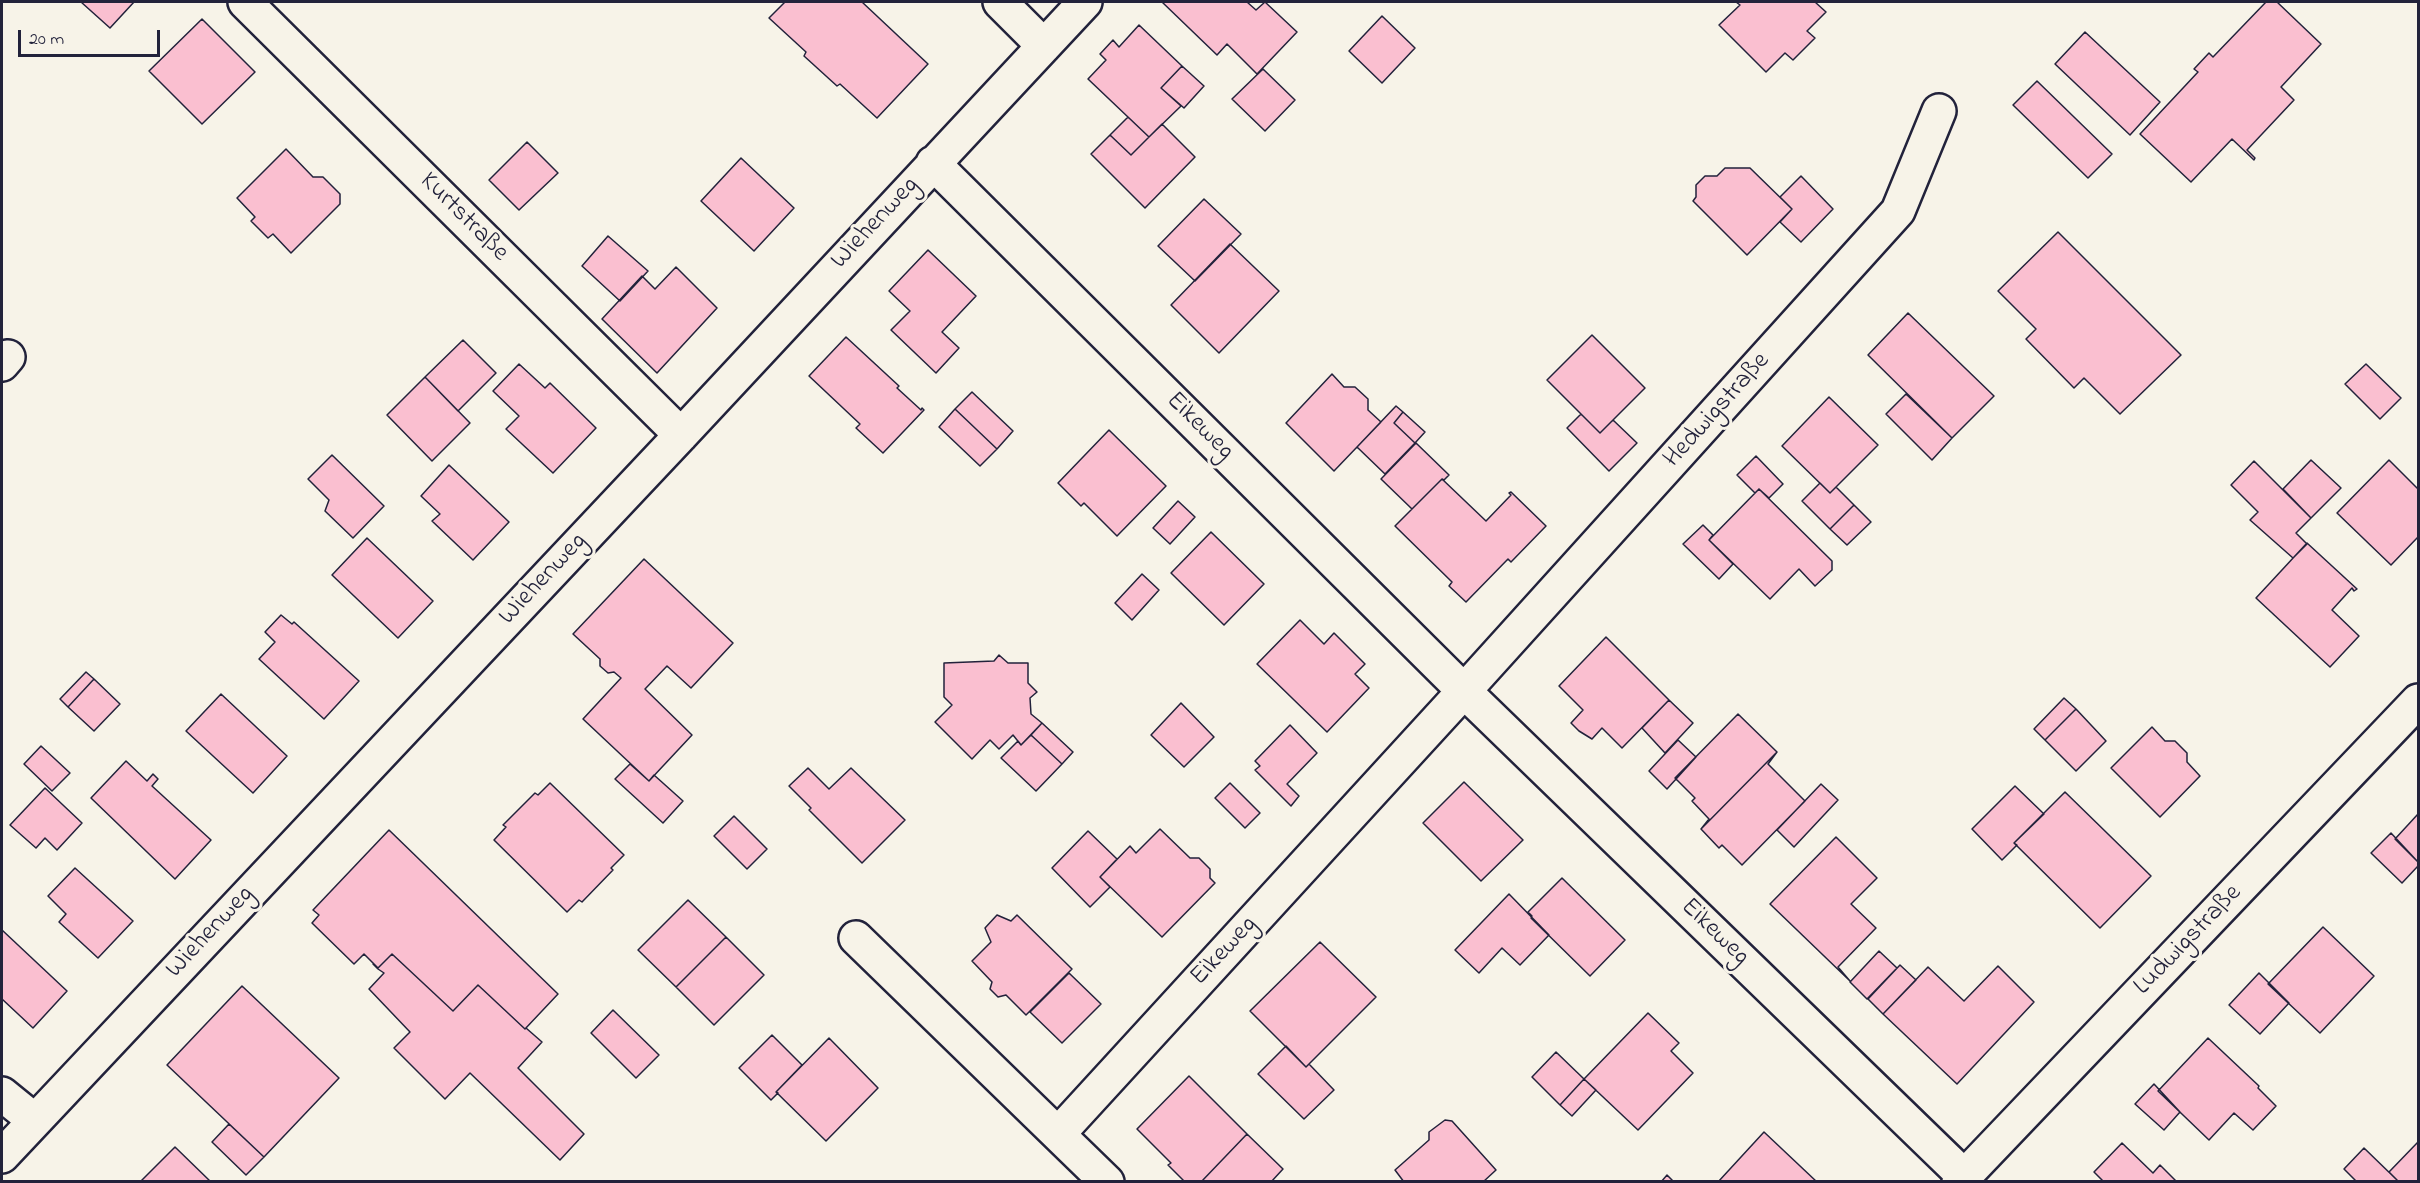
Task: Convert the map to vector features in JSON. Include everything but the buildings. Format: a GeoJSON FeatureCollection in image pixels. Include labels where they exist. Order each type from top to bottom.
{"type":"FeatureCollection","features":[{"type":"Feature","properties":{"kind":"street","name":"Kurtstraße"},"geometry":{"type":"LineString","coordinates":[[245,2],[681,435]]}},
{"type":"Feature","properties":{"kind":"street"},"geometry":{"type":"LineString","coordinates":[[1000,2],[1044,46]]}},
{"type":"Feature","properties":{"kind":"street","name":"Wiehenweg"},"geometry":{"type":"LineString","coordinates":[[2,1156],[1085,2]]}},
{"type":"Feature","properties":{"kind":"street","name":"Hedwigstraße"},"geometry":{"type":"LineString","coordinates":[[1464,690],[1898,211],[1939,111]]}},
{"type":"Feature","properties":{"kind":"street","name":"Eikeweg"},"geometry":{"type":"LineString","coordinates":[[933,163],[1464,690],[1962,1179]]}},
{"type":"Feature","properties":{"kind":"street","name":"Eikeweg"},"geometry":{"type":"LineString","coordinates":[[1059,1133],[1464,690]]}},
{"type":"Feature","properties":{"kind":"street","name":"Ludwigstraße"},"geometry":{"type":"LineString","coordinates":[[1962,1179],[2418,701]]}},
{"type":"Feature","properties":{"kind":"street"},"geometry":{"type":"LineString","coordinates":[[856,938],[1107,1182]]}},
{"type":"Feature","properties":{"kind":"street"},"geometry":{"type":"LineString","coordinates":[[2,1094],[34,1120]]}}]}
